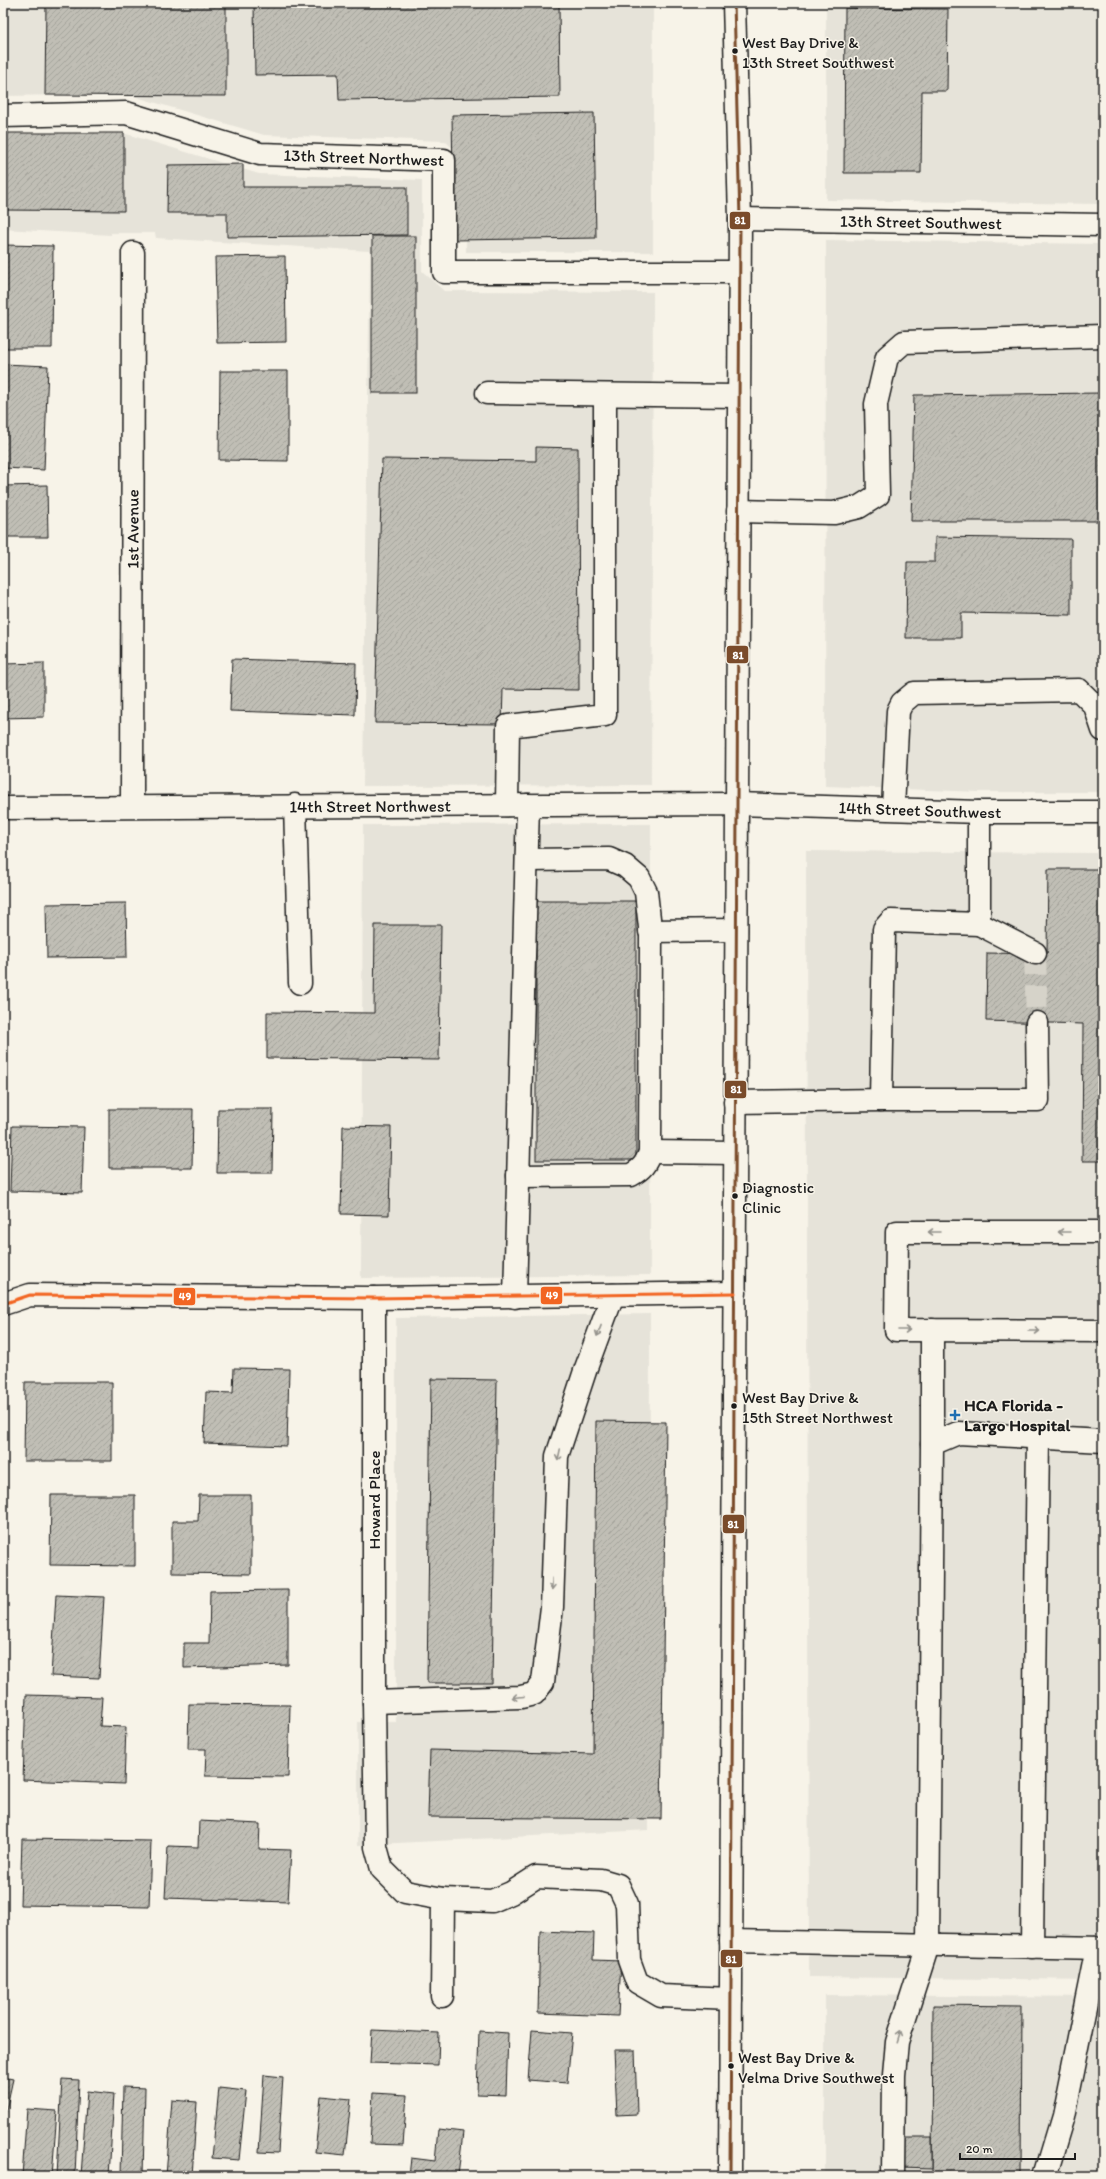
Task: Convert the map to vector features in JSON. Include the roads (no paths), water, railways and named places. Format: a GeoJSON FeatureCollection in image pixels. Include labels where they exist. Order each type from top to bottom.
{"type":"FeatureCollection","features":[{"type":"Feature","properties":{"kind":"street"},"geometry":{"type":"LineString","coordinates":[[730,2176],[740,219],[733,3]]}},
{"type":"Feature","properties":{"kind":"street","name":"13th Street Northwest"},"geometry":{"type":"LineString","coordinates":[[3,116],[126,114],[260,154],[444,160],[444,272],[739,272]]}},
{"type":"Feature","properties":{"kind":"street","name":"13th Street Southwest"},"geometry":{"type":"LineString","coordinates":[[740,219],[1103,224]]}},
{"type":"Feature","properties":{"kind":"street","name":"1st Avenue"},"geometry":{"type":"LineString","coordinates":[[132,806],[133,253]]}},
{"type":"Feature","properties":{"kind":"street"},"geometry":{"type":"LineString","coordinates":[[738,511],[834,513],[859,507],[878,495],[876,404],[887,357],[904,342],[1103,336]]}},
{"type":"Feature","properties":{"kind":"street"},"geometry":{"type":"LineString","coordinates":[[487,393],[738,396]]}},
{"type":"Feature","properties":{"kind":"street"},"geometry":{"type":"LineString","coordinates":[[515,1297],[527,860],[508,726],[605,715],[605,395]]}},
{"type":"Feature","properties":{"kind":"street"},"geometry":{"type":"LineString","coordinates":[[893,808],[898,711],[902,703],[914,693],[1079,690],[1095,706],[1103,730]]}},
{"type":"Feature","properties":{"kind":"street","name":"14th Street Northwest"},"geometry":{"type":"LineString","coordinates":[[3,808],[132,806],[737,804]]}},
{"type":"Feature","properties":{"kind":"street","name":"14th Street Southwest"},"geometry":{"type":"LineString","coordinates":[[737,804],[979,812],[1103,812]]}},
{"type":"Feature","properties":{"kind":"street"},"geometry":{"type":"LineString","coordinates":[[295,806],[300,983]]}},
{"type":"Feature","properties":{"kind":"street"},"geometry":{"type":"LineString","coordinates":[[979,812],[979,924]]}},
{"type":"Feature","properties":{"kind":"street"},"geometry":{"type":"LineString","coordinates":[[518,1176],[631,1175],[640,1170],[646,1163],[650,1152],[650,931],[646,892],[639,878],[625,866],[609,858],[527,860]]}},
{"type":"Feature","properties":{"kind":"street"},"geometry":{"type":"LineString","coordinates":[[881,1100],[884,929],[891,921],[979,924],[1035,953]]}},
{"type":"Feature","properties":{"kind":"street"},"geometry":{"type":"LineString","coordinates":[[650,931],[736,930]]}},
{"type":"Feature","properties":{"kind":"street"},"geometry":{"type":"LineString","coordinates":[[735,1102],[1038,1100],[1037,1023]]}},
{"type":"Feature","properties":{"kind":"street"},"geometry":{"type":"LineString","coordinates":[[650,1152],[735,1153]]}},
{"type":"Feature","properties":{"kind":"street"},"geometry":{"type":"LineString","coordinates":[[1103,1232],[897,1232],[896,1330],[1103,1331]]}},
{"type":"Feature","properties":{"kind":"street"},"geometry":{"type":"LineString","coordinates":[[3,1304],[30,1295],[374,1298],[734,1293]]}},
{"type":"Feature","properties":{"kind":"street"},"geometry":{"type":"LineString","coordinates":[[374,1702],[521,1697],[534,1694],[543,1682],[552,1607],[557,1456],[586,1368],[613,1295]]}},
{"type":"Feature","properties":{"kind":"street","name":"Howard Place"},"geometry":{"type":"LineString","coordinates":[[374,1298],[374,1702],[376,1848],[382,1870],[405,1892],[443,1899],[492,1900],[511,1893],[536,1877],[601,1880],[618,1885],[627,1904],[629,1960],[637,1982],[661,1996],[731,1999]]}},
{"type":"Feature","properties":{"kind":"street"},"geometry":{"type":"LineString","coordinates":[[893,2176],[894,2075],[897,2042],[928,1945],[932,1330]]}},
{"type":"Feature","properties":{"kind":"street"},"geometry":{"type":"LineString","coordinates":[[932,1444],[958,1433],[1103,1441]]}},
{"type":"Feature","properties":{"kind":"street"},"geometry":{"type":"LineString","coordinates":[[1032,1947],[1038,1437]]}},
{"type":"Feature","properties":{"kind":"street"},"geometry":{"type":"LineString","coordinates":[[442,1996],[443,1899]]}},
{"type":"Feature","properties":{"kind":"street"},"geometry":{"type":"LineString","coordinates":[[731,1941],[1100,1948],[1063,2116],[1045,2176]]}},
{"type":"Feature","properties":{"kind":"tunnel"},"geometry":{"type":"LineString","coordinates":[[1035,953],[1037,1023]]}},
{"type":"Feature","properties":{"kind":"place","name":"West Bay Drive & 13th Street Southwest"},"geometry":{"type":"Point","coordinates":[735,51]}},
{"type":"Feature","properties":{"kind":"place","name":"Diagnostic Clinic"},"geometry":{"type":"Point","coordinates":[735,1196]}},
{"type":"Feature","properties":{"kind":"place","name":"West Bay Drive & 15th Street Northwest"},"geometry":{"type":"Point","coordinates":[734,1406]}},
{"type":"Feature","properties":{"kind":"place","name":"HCA Florida - Largo Hospital"},"geometry":{"type":"Point","coordinates":[955,1415]}},
{"type":"Feature","properties":{"kind":"place","name":"West Bay Drive & Velma Drive Southwest"},"geometry":{"type":"Point","coordinates":[731,2066]}}]}
